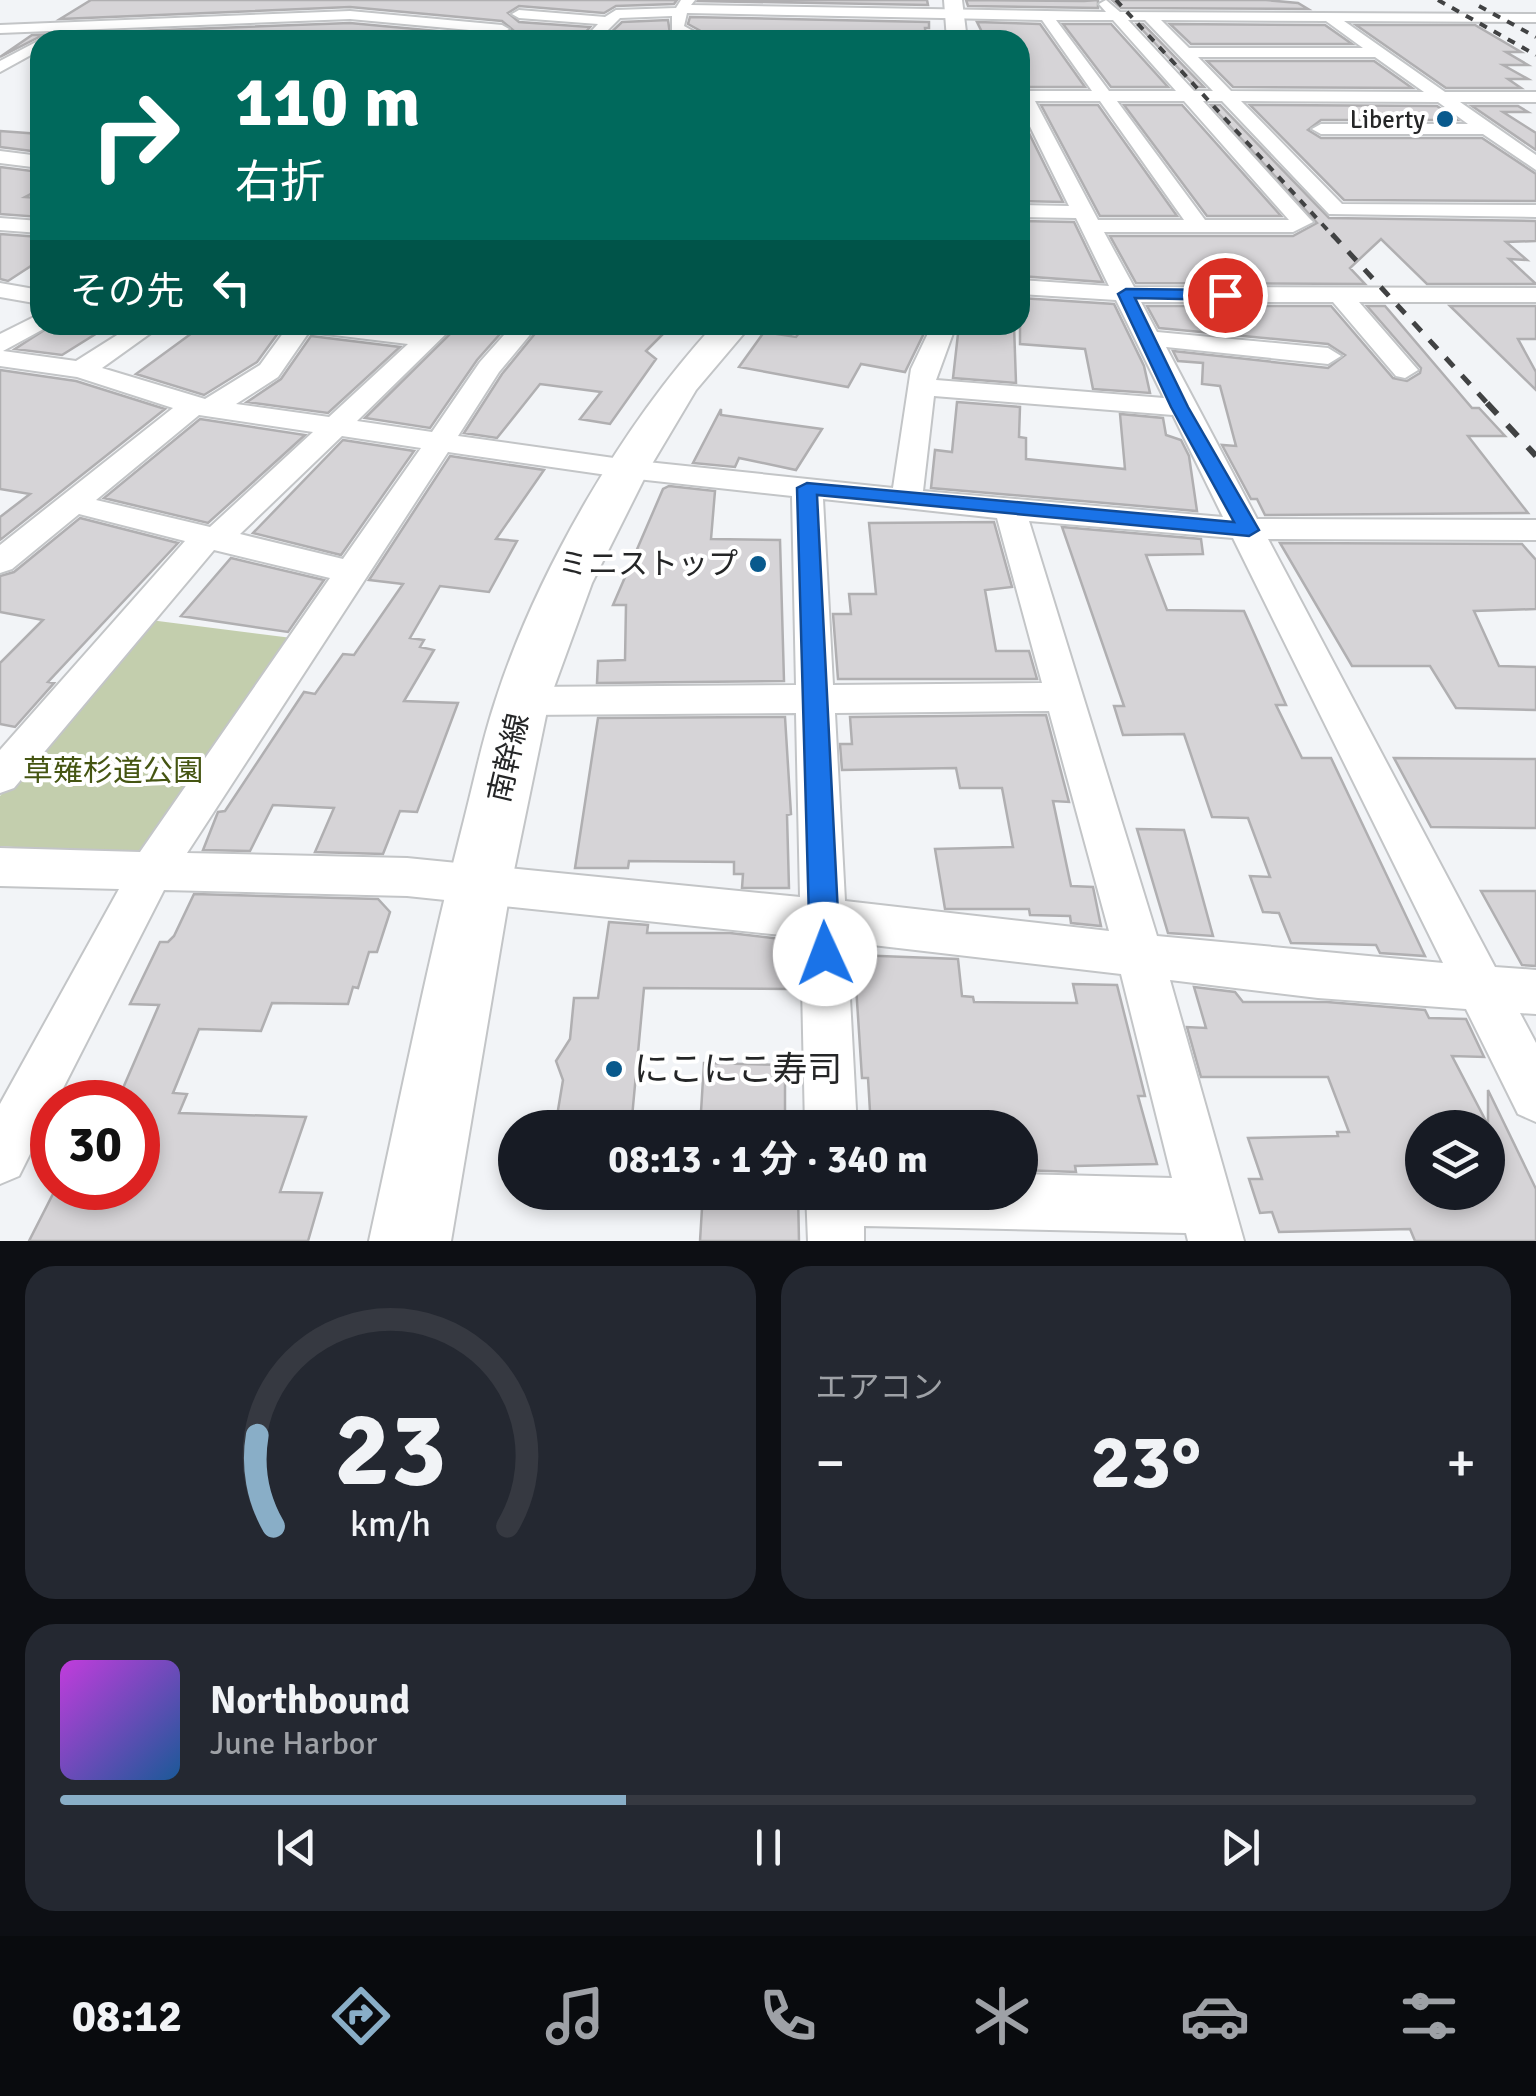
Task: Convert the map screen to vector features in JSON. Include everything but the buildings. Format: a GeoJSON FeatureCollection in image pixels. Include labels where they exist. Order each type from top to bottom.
{"type":"FeatureCollection","features":[{"type":"Feature","properties":{"kind":"main road","name":"南幹線"},"geometry":{"type":"LineString","coordinates":[[410,1241],[479,884],[522,700],[568,583],[628,468],[680,384],[724,335]]}},
{"type":"Feature","properties":{"kind":"street"},"geometry":{"type":"LineString","coordinates":[[426,0],[426,22]]}},
{"type":"Feature","properties":{"kind":"street"},"geometry":{"type":"LineString","coordinates":[[570,18],[597,0]]}},
{"type":"Feature","properties":{"kind":"street"},"geometry":{"type":"LineString","coordinates":[[1030,213],[1200,226],[1302,222],[1102,0]]}},
{"type":"Feature","properties":{"kind":"street"},"geometry":{"type":"LineString","coordinates":[[1142,0],[1184,53],[1336,210],[1536,211]]}},
{"type":"Feature","properties":{"kind":"street"},"geometry":{"type":"LineString","coordinates":[[1303,0],[1536,164]]}},
{"type":"Feature","properties":{"kind":"street"},"geometry":{"type":"LineString","coordinates":[[0,28],[257,18],[348,8],[392,19],[446,24],[471,20],[502,29],[523,7],[570,18],[606,21]]}},
{"type":"Feature","properties":{"kind":"street"},"geometry":{"type":"LineString","coordinates":[[598,30],[616,14],[684,7],[851,13],[954,8],[1046,16],[1536,18]]}},
{"type":"Feature","properties":{"kind":"street"},"geometry":{"type":"LineString","coordinates":[[681,30],[677,28],[684,7]]}},
{"type":"Feature","properties":{"kind":"street"},"geometry":{"type":"LineString","coordinates":[[124,22],[139,11]]}},
{"type":"Feature","properties":{"kind":"street"},"geometry":{"type":"LineString","coordinates":[[1046,16],[1200,226]]}},
{"type":"Feature","properties":{"kind":"street"},"geometry":{"type":"LineString","coordinates":[[246,30],[257,18]]}},
{"type":"Feature","properties":{"kind":"street"},"geometry":{"type":"LineString","coordinates":[[368,30],[392,19]]}},
{"type":"Feature","properties":{"kind":"street"},"geometry":{"type":"LineString","coordinates":[[203,30],[214,20]]}},
{"type":"Feature","properties":{"kind":"street"},"geometry":{"type":"LineString","coordinates":[[434,30],[446,24]]}},
{"type":"Feature","properties":{"kind":"street"},"geometry":{"type":"LineString","coordinates":[[0,67],[30,50]]}},
{"type":"Feature","properties":{"kind":"street"},"geometry":{"type":"LineString","coordinates":[[1290,52],[1341,96]]}},
{"type":"Feature","properties":{"kind":"street"},"geometry":{"type":"LineString","coordinates":[[1184,53],[1380,52]]}},
{"type":"Feature","properties":{"kind":"street"},"geometry":{"type":"LineString","coordinates":[[1030,94],[1536,97]]}},
{"type":"Feature","properties":{"kind":"street"},"geometry":{"type":"LineString","coordinates":[[1030,109],[1536,1096]]}},
{"type":"Feature","properties":{"kind":"street"},"geometry":{"type":"LineString","coordinates":[[1321,129],[1486,129]]}},
{"type":"Feature","properties":{"kind":"street"},"geometry":{"type":"LineString","coordinates":[[0,157],[30,159]]}},
{"type":"Feature","properties":{"kind":"street"},"geometry":{"type":"LineString","coordinates":[[0,224],[30,227]]}},
{"type":"Feature","properties":{"kind":"street"},"geometry":{"type":"LineString","coordinates":[[1030,288],[1126,294],[1536,295]]}},
{"type":"Feature","properties":{"kind":"street"},"geometry":{"type":"LineString","coordinates":[[0,290],[30,295]]}},
{"type":"Feature","properties":{"kind":"street"},"geometry":{"type":"LineString","coordinates":[[1340,295],[1406,370]]}},
{"type":"Feature","properties":{"kind":"street"},"geometry":{"type":"LineString","coordinates":[[0,344],[30,327]]}},
{"type":"Feature","properties":{"kind":"street"},"geometry":{"type":"LineString","coordinates":[[81,370],[135,335]]}},
{"type":"Feature","properties":{"kind":"street"},"geometry":{"type":"LineString","coordinates":[[0,562],[203,406],[269,371],[295,335]]}},
{"type":"Feature","properties":{"kind":"street"},"geometry":{"type":"LineString","coordinates":[[0,778],[210,539],[431,335]]}},
{"type":"Feature","properties":{"kind":"street"},"geometry":{"type":"LineString","coordinates":[[0,1157],[152,870],[438,442],[489,368],[517,335]]}},
{"type":"Feature","properties":{"kind":"street"},"geometry":{"type":"LineString","coordinates":[[908,498],[924,369],[939,335]]}},
{"type":"Feature","properties":{"kind":"street"},"geometry":{"type":"LineString","coordinates":[[1146,338],[1328,356]]}},
{"type":"Feature","properties":{"kind":"street"},"geometry":{"type":"LineString","coordinates":[[0,358],[81,370],[203,406],[628,468],[1010,510],[1249,530],[1534,533]]}},
{"type":"Feature","properties":{"kind":"street"},"geometry":{"type":"LineString","coordinates":[[922,387],[1180,407]]}},
{"type":"Feature","properties":{"kind":"street"},"geometry":{"type":"LineString","coordinates":[[807,488],[830,1110]]}},
{"type":"Feature","properties":{"kind":"street"},"geometry":{"type":"LineString","coordinates":[[75,504],[350,572]]}},
{"type":"Feature","properties":{"kind":"street"},"geometry":{"type":"LineString","coordinates":[[834,1211],[1211,1223],[1010,510]]}},
{"type":"Feature","properties":{"kind":"street"},"geometry":{"type":"LineString","coordinates":[[522,700],[1064,696]]}},
{"type":"Feature","properties":{"kind":"street"},"geometry":{"type":"LineString","coordinates":[[0,867],[407,878],[824,919],[1318,976],[1536,992]]}},
{"type":"Feature","properties":{"kind":"green space","name":"草薙杉道公園"},"geometry":{"type":"Polygon","coordinates":[[[150,620],[292,638],[138,856],[0,846],[0,796],[150,620]]]}},
{"type":"Feature","properties":{"kind":"railway"},"geometry":{"type":"LineString","coordinates":[[1116,0],[1334,237]]}},
{"type":"Feature","properties":{"kind":"railway"},"geometry":{"type":"LineString","coordinates":[[1438,0],[1536,55]]}},
{"type":"Feature","properties":{"kind":"railway"},"geometry":{"type":"LineString","coordinates":[[1479,6],[1536,37]]}},
{"type":"Feature","properties":{"kind":"railway"},"geometry":{"type":"LineString","coordinates":[[1332,234],[1489,405]]}},
{"type":"Feature","properties":{"kind":"railway"},"geometry":{"type":"LineString","coordinates":[[1487,403],[1536,456]]}},
{"type":"Feature","properties":{"kind":"place","name":"Liberty"},"geometry":{"type":"Point","coordinates":[1445,119]}},
{"type":"Feature","properties":{"kind":"place","name":"ミニストップ"},"geometry":{"type":"Point","coordinates":[758,564]}},
{"type":"Feature","properties":{"kind":"place","name":"にこにこ寿司"},"geometry":{"type":"Point","coordinates":[614,1069]}},
{"type":"Feature","properties":{"kind":"route"},"geometry":{"type":"LineString","coordinates":[[825,954],[812,698],[807,488],[1249,530],[1180,407],[1126,294],[1225,295]]}}]}
